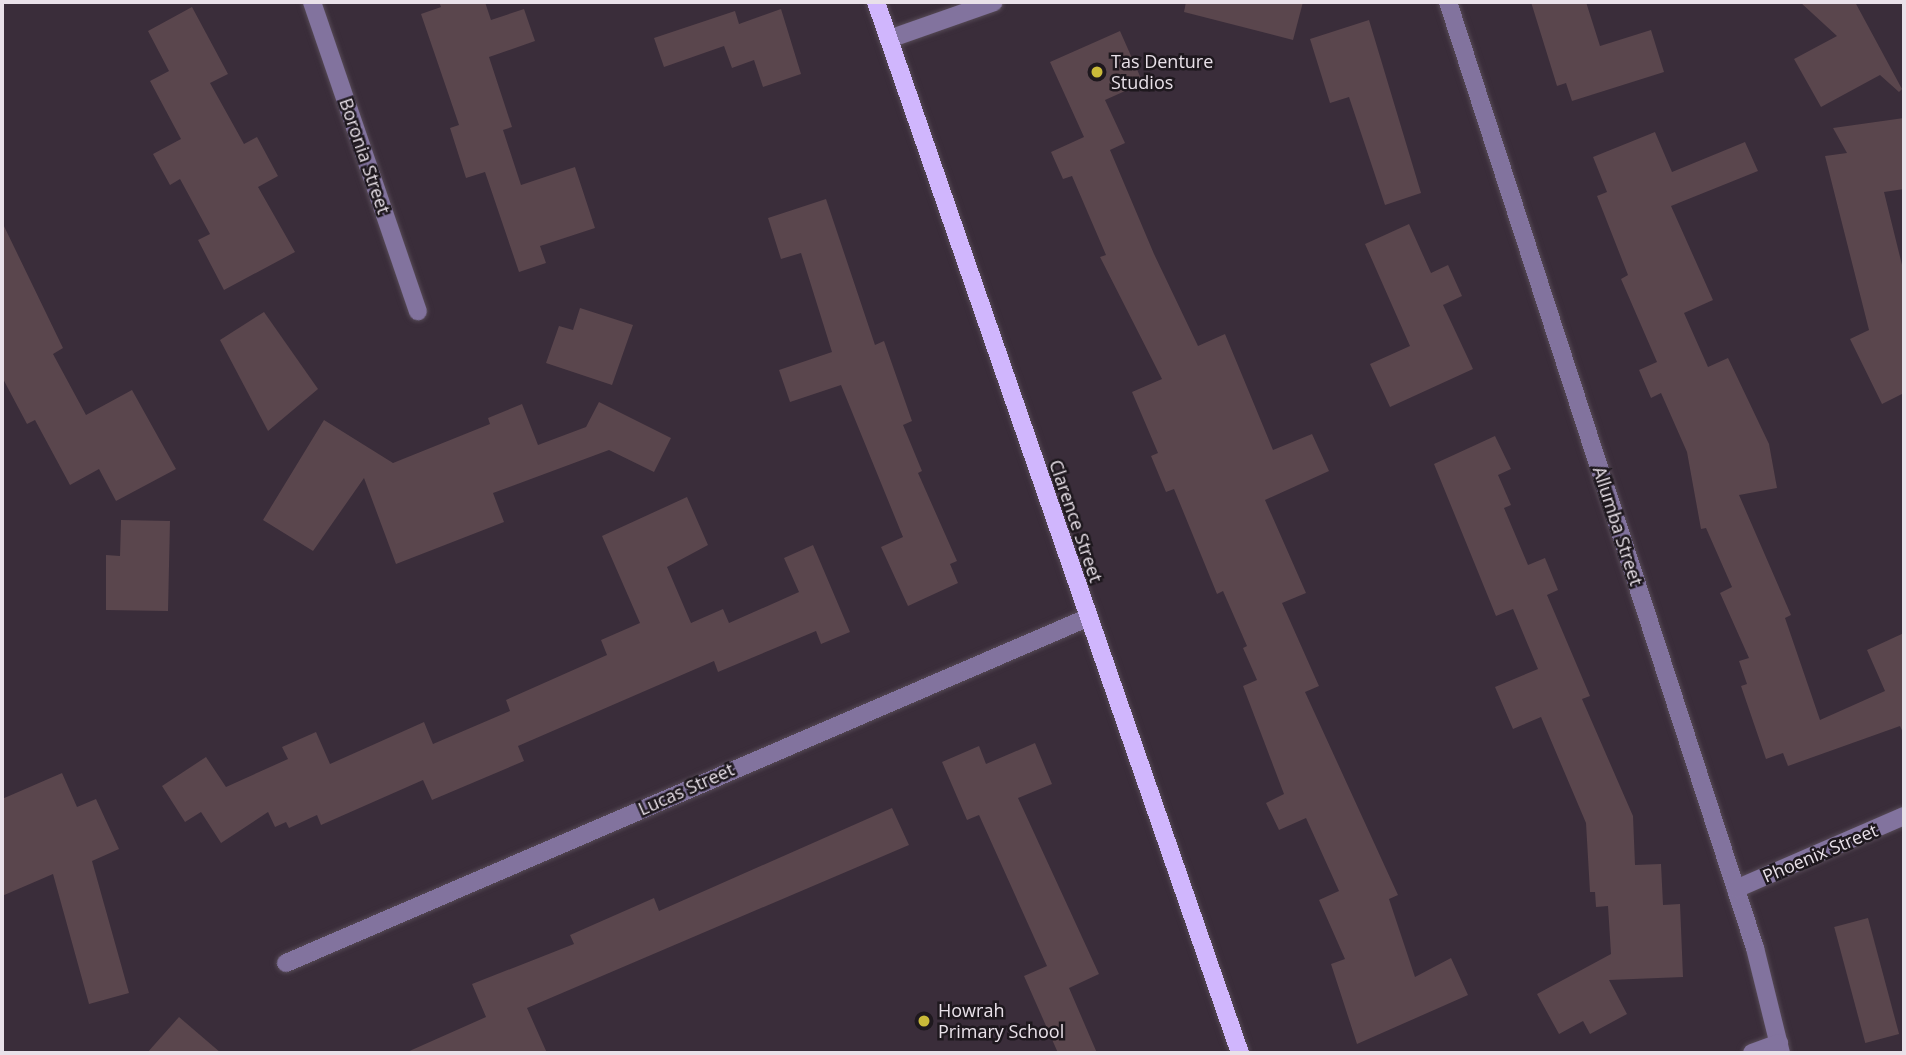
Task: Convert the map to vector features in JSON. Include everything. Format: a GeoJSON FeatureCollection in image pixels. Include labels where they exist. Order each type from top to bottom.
{"type":"FeatureCollection","features":[{"type":"Feature","properties":{"kind":"main road","name":"Clarence Street"},"geometry":{"type":"LineString","coordinates":[[876,2],[1087,618],[1240,1053]]}},
{"type":"Feature","properties":{"kind":"street","name":"Boronia Street"},"geometry":{"type":"LineString","coordinates":[[312,2],[418,311]]}},
{"type":"Feature","properties":{"kind":"street"},"geometry":{"type":"LineString","coordinates":[[889,39],[994,2]]}},
{"type":"Feature","properties":{"kind":"street","name":"Allumba Street"},"geometry":{"type":"LineString","coordinates":[[1448,2],[1736,889],[1780,1048]]}},
{"type":"Feature","properties":{"kind":"street","name":"Lucas Street"},"geometry":{"type":"LineString","coordinates":[[286,963],[1087,618]]}},
{"type":"Feature","properties":{"kind":"street","name":"Phoenix Street"},"geometry":{"type":"LineString","coordinates":[[1736,889],[1904,816]]}},
{"type":"Feature","properties":{"kind":"street"},"geometry":{"type":"LineString","coordinates":[[1752,1053],[1780,1048]]}},
{"type":"Feature","properties":{"kind":"building"},"geometry":{"type":"Polygon","coordinates":[[[439,2],[485,2],[491,20],[524,9],[535,41],[489,57],[512,127],[503,130],[521,185],[575,167],[595,228],[540,246],[546,263],[519,272],[485,172],[466,178],[450,128],[459,125],[421,14],[441,7],[439,2]]]}},
{"type":"Feature","properties":{"kind":"building"},"geometry":{"type":"Polygon","coordinates":[[[1186,2],[1303,2],[1293,40],[1184,12],[1186,2]]]}},
{"type":"Feature","properties":{"kind":"building"},"geometry":{"type":"Polygon","coordinates":[[[1531,2],[1586,2],[1600,46],[1651,30],[1664,72],[1572,101],[1566,83],[1557,86],[1531,2]]]}},
{"type":"Feature","properties":{"kind":"building"},"geometry":{"type":"Polygon","coordinates":[[[1800,2],[1855,2],[1902,89],[1899,92],[1880,75],[1821,107],[1794,59],[1837,36],[1800,2]]]}},
{"type":"Feature","properties":{"kind":"building"},"geometry":{"type":"Polygon","coordinates":[[[192,7],[228,74],[210,83],[244,144],[257,137],[278,176],[258,187],[295,252],[224,290],[198,240],[210,234],[180,179],[170,185],[153,154],[181,139],[150,81],[169,71],[148,31],[192,7]]]}},
{"type":"Feature","properties":{"kind":"building"},"geometry":{"type":"Polygon","coordinates":[[[781,9],[801,74],[763,87],[754,60],[732,68],[724,46],[664,67],[654,38],[735,11],[739,24],[781,9]]]}},
{"type":"Feature","properties":{"kind":"building"},"geometry":{"type":"Polygon","coordinates":[[[1369,20],[1421,193],[1385,205],[1349,97],[1330,103],[1310,39],[1369,20]]]}},
{"type":"Feature","properties":{"kind":"building"},"geometry":{"type":"Polygon","coordinates":[[[1120,31],[1143,83],[1105,100],[1125,143],[1110,150],[1154,254],[1198,346],[1225,334],[1273,450],[1312,434],[1329,471],[1265,500],[1306,593],[1282,603],[1319,686],[1305,692],[1398,895],[1389,899],[1415,977],[1451,958],[1468,995],[1357,1044],[1331,964],[1345,959],[1319,900],[1339,891],[1306,818],[1279,830],[1266,803],[1284,794],[1243,686],[1257,680],[1243,648],[1247,646],[1223,591],[1217,594],[1174,489],[1166,492],[1151,456],[1158,453],[1132,392],[1162,379],[1100,257],[1106,255],[1072,176],[1063,179],[1051,152],[1084,137],[1050,62],[1120,31]]]}},
{"type":"Feature","properties":{"kind":"building"},"geometry":{"type":"Polygon","coordinates":[[[1904,118],[1904,189],[1884,192],[1904,273],[1904,393],[1882,404],[1850,339],[1869,330],[1825,156],[1847,153],[1833,128],[1904,118]]]}},
{"type":"Feature","properties":{"kind":"building"},"geometry":{"type":"Polygon","coordinates":[[[1655,132],[1672,172],[1745,142],[1758,171],[1671,206],[1713,300],[1684,313],[1708,367],[1728,358],[1769,444],[1777,488],[1739,495],[1791,615],[1785,618],[1820,720],[1885,691],[1867,650],[1904,633],[1904,735],[1900,726],[1788,766],[1783,753],[1766,759],[1741,686],[1747,684],[1739,661],[1749,658],[1720,593],[1732,587],[1706,528],[1701,529],[1687,452],[1661,393],[1651,398],[1639,370],[1657,362],[1621,279],[1628,275],[1597,196],[1607,192],[1593,157],[1655,132]]]}},
{"type":"Feature","properties":{"kind":"building"},"geometry":{"type":"Polygon","coordinates":[[[826,199],[875,345],[884,341],[912,421],[903,425],[922,471],[918,473],[957,561],[950,564],[958,583],[908,606],[881,547],[903,537],[841,385],[790,402],[779,370],[832,352],[801,253],[781,259],[768,218],[826,199]]]}},
{"type":"Feature","properties":{"kind":"building"},"geometry":{"type":"Polygon","coordinates":[[[2,222],[63,348],[53,354],[86,415],[132,390],[176,469],[116,501],[99,469],[70,485],[35,420],[27,424],[2,377],[2,222]]]}},
{"type":"Feature","properties":{"kind":"building"},"geometry":{"type":"Polygon","coordinates":[[[1409,224],[1431,273],[1448,265],[1462,296],[1443,305],[1473,369],[1390,407],[1370,364],[1410,346],[1365,244],[1409,224]]]}},
{"type":"Feature","properties":{"kind":"building"},"geometry":{"type":"Polygon","coordinates":[[[580,308],[633,325],[612,385],[546,363],[559,326],[573,330],[580,308]]]}},
{"type":"Feature","properties":{"kind":"building"},"geometry":{"type":"Polygon","coordinates":[[[264,312],[318,389],[268,431],[220,340],[264,312]]]}},
{"type":"Feature","properties":{"kind":"building"},"geometry":{"type":"Polygon","coordinates":[[[599,402],[671,438],[654,472],[609,450],[493,493],[504,522],[396,564],[364,478],[313,551],[263,520],[324,420],[393,463],[490,424],[488,418],[522,404],[538,445],[586,427],[599,402]]]}},
{"type":"Feature","properties":{"kind":"building"},"geometry":{"type":"Polygon","coordinates":[[[1495,436],[1511,469],[1498,475],[1511,505],[1504,508],[1528,565],[1545,558],[1558,590],[1547,595],[1590,696],[1582,699],[1633,816],[1635,865],[1661,864],[1663,905],[1680,904],[1683,977],[1609,980],[1627,1014],[1590,1034],[1583,1021],[1559,1034],[1537,994],[1611,954],[1608,906],[1596,907],[1595,892],[1590,892],[1586,823],[1541,717],[1513,729],[1495,687],[1538,669],[1513,609],[1496,616],[1434,464],[1495,436]]]}},
{"type":"Feature","properties":{"kind":"building"},"geometry":{"type":"Polygon","coordinates":[[[687,497],[708,545],[667,567],[691,623],[723,609],[729,623],[799,592],[784,558],[813,545],[850,632],[821,644],[816,631],[718,672],[714,661],[518,746],[524,761],[432,800],[423,780],[321,825],[317,815],[289,828],[286,822],[275,827],[268,812],[221,843],[201,812],[185,822],[162,786],[206,757],[226,787],[288,759],[282,747],[316,732],[330,764],[424,722],[433,744],[510,711],[506,700],[607,655],[601,640],[640,623],[602,536],[687,497]]]}},
{"type":"Feature","properties":{"kind":"building"},"geometry":{"type":"Polygon","coordinates":[[[121,520],[170,521],[168,611],[106,610],[106,555],[120,556],[121,520]]]}},
{"type":"Feature","properties":{"kind":"building"},"geometry":{"type":"Polygon","coordinates":[[[1035,743],[1052,784],[1018,798],[1099,974],[1069,988],[1097,1053],[1058,1053],[1024,976],[1047,966],[979,815],[967,820],[942,762],[979,746],[986,764],[1035,743]]]}},
{"type":"Feature","properties":{"kind":"building"},"geometry":{"type":"Polygon","coordinates":[[[62,773],[77,807],[96,799],[119,849],[92,861],[129,993],[89,1004],[53,874],[2,896],[2,799],[62,773]]]}},
{"type":"Feature","properties":{"kind":"building"},"geometry":{"type":"Polygon","coordinates":[[[892,808],[909,845],[527,1008],[547,1053],[405,1053],[486,1017],[472,984],[574,944],[570,935],[654,898],[659,911],[892,808]]]}},
{"type":"Feature","properties":{"kind":"building"},"geometry":{"type":"Polygon","coordinates":[[[1868,918],[1899,1034],[1865,1043],[1834,927],[1868,918]]]}},
{"type":"Feature","properties":{"kind":"building"},"geometry":{"type":"Polygon","coordinates":[[[179,1017],[221,1053],[147,1053],[179,1017]]]}},
{"type":"Feature","properties":{"kind":"place","name":"Tas Denture Studios"},"geometry":{"type":"Point","coordinates":[1097,72]}},
{"type":"Feature","properties":{"kind":"place","name":"Howrah Primary School"},"geometry":{"type":"Point","coordinates":[924,1021]}}]}
